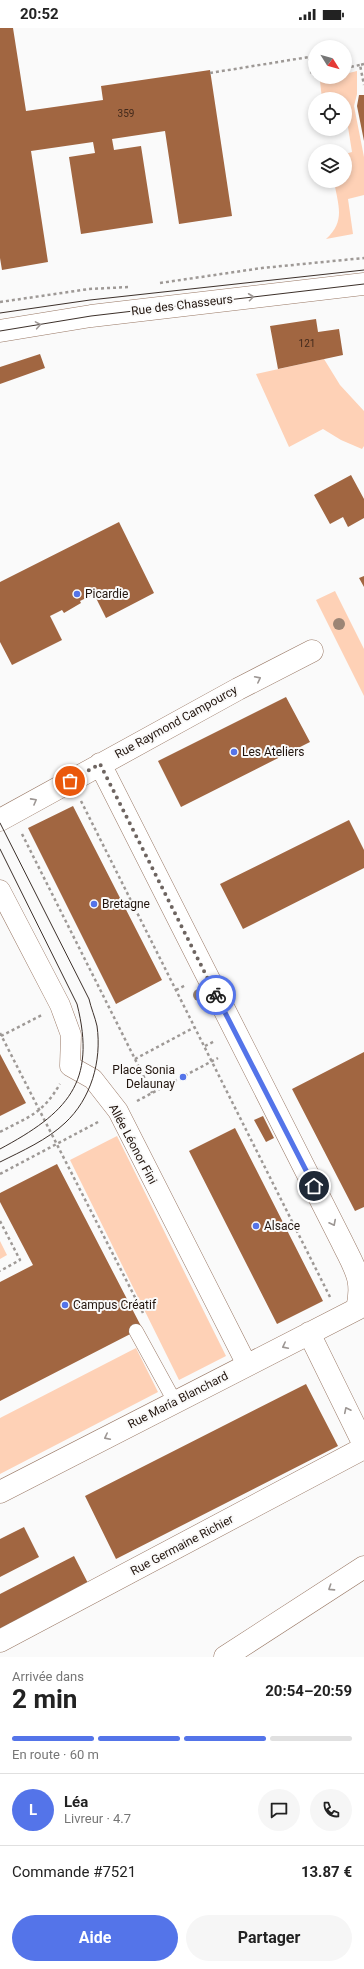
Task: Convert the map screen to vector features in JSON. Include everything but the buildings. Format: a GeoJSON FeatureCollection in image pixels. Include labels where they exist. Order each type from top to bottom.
{"type":"FeatureCollection","features":[{"type":"Feature","properties":{"kind":"street","name":"Rue des Chasseurs"},"geometry":{"type":"LineString","coordinates":[[0,331],[91,316],[364,284]]}},
{"type":"Feature","properties":{"kind":"street","name":"Rue Raymond Campourcy"},"geometry":{"type":"LineString","coordinates":[[6,817],[238,688],[312,651]]}},
{"type":"Feature","properties":{"kind":"street"},"geometry":{"type":"LineString","coordinates":[[100,764],[360,1278],[360,1294],[349,1314]]}},
{"type":"Feature","properties":{"kind":"street"},"geometry":{"type":"LineString","coordinates":[[0,890],[60,1005],[71,1034],[70,1066]]}},
{"type":"Feature","properties":{"kind":"street","name":"Allée Léonor Fini"},"geometry":{"type":"LineString","coordinates":[[70,1066],[93,1079],[118,1112],[247,1365]]}},
{"type":"Feature","properties":{"kind":"street","name":"Rue María Blanchard"},"geometry":{"type":"LineString","coordinates":[[0,1492],[309,1333],[349,1314]]}},
{"type":"Feature","properties":{"kind":"street"},"geometry":{"type":"LineString","coordinates":[[309,1333],[364,1445]]}},
{"type":"Feature","properties":{"kind":"street","name":"Rue Germaine Richier"},"geometry":{"type":"LineString","coordinates":[[0,1641],[364,1448]]}},
{"type":"Feature","properties":{"kind":"street"},"geometry":{"type":"LineString","coordinates":[[232,1655],[364,1567]]}},
{"type":"Feature","properties":{"kind":"lane"},"geometry":{"type":"LineString","coordinates":[[137,1334],[175,1402]]}},
{"type":"Feature","properties":{"kind":"path"},"geometry":{"type":"LineString","coordinates":[[210,73],[308,57]]}},
{"type":"Feature","properties":{"kind":"path"},"geometry":{"type":"LineString","coordinates":[[352,67],[364,64]]}},
{"type":"Feature","properties":{"kind":"path"},"geometry":{"type":"LineString","coordinates":[[360,65],[364,85]]}},
{"type":"Feature","properties":{"kind":"path"},"geometry":{"type":"LineString","coordinates":[[153,284],[262,268],[364,258]]}},
{"type":"Feature","properties":{"kind":"path"},"geometry":{"type":"LineString","coordinates":[[0,302],[89,289],[131,287]]}},
{"type":"Feature","properties":{"kind":"path"},"geometry":{"type":"LineString","coordinates":[[70,781],[195,1027],[349,1314]]}},
{"type":"Feature","properties":{"kind":"path"},"geometry":{"type":"LineString","coordinates":[[6,817],[152,1093]]}},
{"type":"Feature","properties":{"kind":"path"},"geometry":{"type":"LineString","coordinates":[[60,1005],[1,1034],[151,1330],[137,1334]]}},
{"type":"Feature","properties":{"kind":"path"},"geometry":{"type":"LineString","coordinates":[[135,1059],[195,1027]]}},
{"type":"Feature","properties":{"kind":"path"},"geometry":{"type":"LineString","coordinates":[[0,1132],[40,1111],[48,1103],[70,1066]]}},
{"type":"Feature","properties":{"kind":"path"},"geometry":{"type":"LineString","coordinates":[[0,1220],[20,1260],[0,1271]]}},
{"type":"Feature","properties":{"kind":"shaded area"},"geometry":{"type":"Polygon","coordinates":[[[357,71],[357,94],[354,106],[364,157],[364,195],[348,199],[353,234],[326,239],[336,226],[338,219],[339,212],[335,188],[352,188],[352,144],[351,144],[349,136],[352,136],[352,92],[321,92],[320,84],[352,84],[352,72],[357,71]]]}},
{"type":"Feature","properties":{"kind":"shaded area"},"geometry":{"type":"Polygon","coordinates":[[[324,359],[340,385],[364,411],[364,446],[362,449],[341,440],[323,429],[289,447],[256,374],[324,359]]]}},
{"type":"Feature","properties":{"kind":"shaded area"},"geometry":{"type":"Polygon","coordinates":[[[335,591],[364,649],[364,696],[316,600],[335,591]]]}},
{"type":"Feature","properties":{"kind":"shaded area"},"geometry":{"type":"Polygon","coordinates":[[[117,1136],[226,1356],[179,1380],[70,1160],[117,1136]]]}},
{"type":"Feature","properties":{"kind":"shaded area"},"geometry":{"type":"Polygon","coordinates":[[[0,1241],[7,1255],[0,1259],[0,1241]]]}},
{"type":"Feature","properties":{"kind":"shaded area"},"geometry":{"type":"Polygon","coordinates":[[[136,1348],[158,1392],[0,1474],[0,1418],[136,1348]]]}},
{"type":"Feature","properties":{"kind":"tram line"},"geometry":{"type":"LineString","coordinates":[[0,313],[90,300],[364,270]]}},
{"type":"Feature","properties":{"kind":"tram line"},"geometry":{"type":"LineString","coordinates":[[0,331],[91,316],[364,284]]}},
{"type":"Feature","properties":{"kind":"tram line"},"geometry":{"type":"LineString","coordinates":[[0,823],[89,999],[97,1026],[98,1039],[98,1053],[93,1079],[82,1103],[65,1123],[50,1135],[0,1162]]}},
{"type":"Feature","properties":{"kind":"tram line"},"geometry":{"type":"LineString","coordinates":[[0,849],[77,1004],[82,1031],[83,1055],[79,1075],[71,1093],[59,1108],[43,1122],[23,1136],[0,1149]]}},
{"type":"Feature","properties":{"kind":"way so far"},"geometry":{"type":"LineString","coordinates":[[70,781],[100,764],[216,995]]}},
{"type":"Feature","properties":{"kind":"place","name":"Picardie"},"geometry":{"type":"Point","coordinates":[77,594]}},
{"type":"Feature","properties":{"kind":"place","name":"Les Ateliers"},"geometry":{"type":"Point","coordinates":[234,752]}},
{"type":"Feature","properties":{"kind":"place","name":"Bretagne"},"geometry":{"type":"Point","coordinates":[94,904]}},
{"type":"Feature","properties":{"kind":"place","name":"Place Sonia Delaunay"},"geometry":{"type":"Point","coordinates":[183,1077]}},
{"type":"Feature","properties":{"kind":"place","name":"Alsace"},"geometry":{"type":"Point","coordinates":[256,1226]}},
{"type":"Feature","properties":{"kind":"place","name":"Campus Créatif"},"geometry":{"type":"Point","coordinates":[65,1305]}},
{"type":"Feature","properties":{"kind":"route"},"geometry":{"type":"LineString","coordinates":[[216,995],[314,1186]]}}]}
